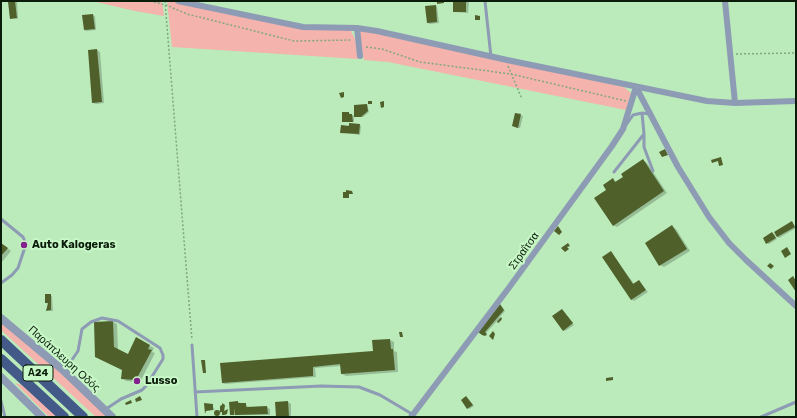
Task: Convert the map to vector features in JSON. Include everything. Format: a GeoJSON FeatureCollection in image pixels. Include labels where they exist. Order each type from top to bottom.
{"type":"FeatureCollection","features":[{"type":"Feature","properties":{"kind":"highway","name":"Α24"},"geometry":{"type":"LineString","coordinates":[[1,340],[83,417]]}},
{"type":"Feature","properties":{"kind":"highway","name":"Α24"},"geometry":{"type":"LineString","coordinates":[[1,359],[64,417]]}},
{"type":"Feature","properties":{"kind":"street"},"geometry":{"type":"LineString","coordinates":[[178,1],[302,27],[357,28],[707,101],[735,103],[796,101]]}},
{"type":"Feature","properties":{"kind":"street"},"geometry":{"type":"LineString","coordinates":[[725,1],[735,103]]}},
{"type":"Feature","properties":{"kind":"street"},"geometry":{"type":"LineString","coordinates":[[357,28],[360,56]]}},
{"type":"Feature","properties":{"kind":"street"},"geometry":{"type":"LineString","coordinates":[[636,87],[678,167],[710,217],[729,243],[796,306]]}},
{"type":"Feature","properties":{"kind":"street","name":"Στραΐτσα"},"geometry":{"type":"LineString","coordinates":[[412,416],[508,289],[623,129],[636,87]]}},
{"type":"Feature","properties":{"kind":"street","name":"Παράπλευρη Οδός"},"geometry":{"type":"LineString","coordinates":[[1,318],[64,371],[112,417]]}},
{"type":"Feature","properties":{"kind":"street"},"geometry":{"type":"LineString","coordinates":[[1,377],[42,417]]}},
{"type":"Feature","properties":{"kind":"lane"},"geometry":{"type":"LineString","coordinates":[[485,1],[491,57]]}},
{"type":"Feature","properties":{"kind":"lane"},"geometry":{"type":"LineString","coordinates":[[642,113],[644,147],[653,171]]}},
{"type":"Feature","properties":{"kind":"lane"},"geometry":{"type":"LineString","coordinates":[[623,129],[634,115],[642,113],[652,115]]}},
{"type":"Feature","properties":{"kind":"lane"},"geometry":{"type":"LineString","coordinates":[[614,172],[644,134]]}},
{"type":"Feature","properties":{"kind":"lane"},"geometry":{"type":"LineString","coordinates":[[1,219],[23,237],[26,244],[18,268],[12,275],[1,283]]}},
{"type":"Feature","properties":{"kind":"lane"},"geometry":{"type":"LineString","coordinates":[[64,371],[78,351],[82,329],[91,322],[102,318],[118,321],[160,348],[163,359],[146,386],[135,394],[121,399],[105,410]]}},
{"type":"Feature","properties":{"kind":"lane"},"geometry":{"type":"LineString","coordinates":[[192,345],[197,417]]}},
{"type":"Feature","properties":{"kind":"lane"},"geometry":{"type":"LineString","coordinates":[[195,392],[321,386],[359,386],[380,395],[412,416]]}},
{"type":"Feature","properties":{"kind":"lane"},"geometry":{"type":"LineString","coordinates":[[1,401],[5,417]]}},
{"type":"Feature","properties":{"kind":"lane"},"geometry":{"type":"LineString","coordinates":[[761,417],[796,402]]}},
{"type":"Feature","properties":{"kind":"path"},"geometry":{"type":"LineString","coordinates":[[150,1],[166,5],[187,14],[294,40],[358,43],[382,49],[420,62],[511,74],[632,102]]}},
{"type":"Feature","properties":{"kind":"path"},"geometry":{"type":"LineString","coordinates":[[165,1],[192,345]]}},
{"type":"Feature","properties":{"kind":"path"},"geometry":{"type":"LineString","coordinates":[[730,54],[796,53]]}},
{"type":"Feature","properties":{"kind":"path"},"geometry":{"type":"LineString","coordinates":[[511,74],[522,99]]}},
{"type":"Feature","properties":{"kind":"shaded area"},"geometry":{"type":"Polygon","coordinates":[[[92,1],[162,1],[164,16],[135,11],[92,1]]]}},
{"type":"Feature","properties":{"kind":"shaded area"},"geometry":{"type":"Polygon","coordinates":[[[167,1],[178,1],[287,26],[350,29],[355,39],[358,59],[172,47],[167,1]]]}},
{"type":"Feature","properties":{"kind":"shaded area"},"geometry":{"type":"Polygon","coordinates":[[[357,30],[393,35],[624,87],[631,93],[626,110],[388,62],[364,60],[357,30]]]}},
{"type":"Feature","properties":{"kind":"shaded area"},"geometry":{"type":"Polygon","coordinates":[[[1,321],[61,372],[108,417],[96,417],[1,330],[1,321]]]}},
{"type":"Feature","properties":{"kind":"shaded area"},"geometry":{"type":"Polygon","coordinates":[[[15,383],[29,387],[58,417],[49,417],[15,383]]]}},
{"type":"Feature","properties":{"kind":"building"},"geometry":{"type":"Polygon","coordinates":[[[8,1],[15,1],[17,18],[10,19],[8,1]]]}},
{"type":"Feature","properties":{"kind":"building"},"geometry":{"type":"Polygon","coordinates":[[[437,1],[444,1],[444,3],[437,4],[437,1]]]}},
{"type":"Feature","properties":{"kind":"building"},"geometry":{"type":"Polygon","coordinates":[[[450,1],[466,1],[466,12],[453,12],[453,2],[450,1]]]}},
{"type":"Feature","properties":{"kind":"building"},"geometry":{"type":"Polygon","coordinates":[[[436,5],[437,22],[427,23],[425,6],[436,5]]]}},
{"type":"Feature","properties":{"kind":"building"},"geometry":{"type":"Polygon","coordinates":[[[93,14],[95,29],[84,30],[82,15],[93,14]]]}},
{"type":"Feature","properties":{"kind":"building"},"geometry":{"type":"Polygon","coordinates":[[[475,15],[480,16],[480,20],[475,20],[475,15]]]}},
{"type":"Feature","properties":{"kind":"building"},"geometry":{"type":"Polygon","coordinates":[[[97,49],[102,102],[92,103],[88,50],[97,49]]]}},
{"type":"Feature","properties":{"kind":"building"},"geometry":{"type":"Polygon","coordinates":[[[344,92],[344,97],[341,98],[339,93],[344,92]]]}},
{"type":"Feature","properties":{"kind":"building"},"geometry":{"type":"Polygon","coordinates":[[[368,101],[372,101],[372,104],[368,104],[368,101]]]}},
{"type":"Feature","properties":{"kind":"building"},"geometry":{"type":"Polygon","coordinates":[[[384,101],[384,107],[381,108],[380,102],[384,101]]]}},
{"type":"Feature","properties":{"kind":"building"},"geometry":{"type":"Polygon","coordinates":[[[367,104],[368,111],[361,117],[354,117],[354,105],[367,104]]]}},
{"type":"Feature","properties":{"kind":"building"},"geometry":{"type":"Polygon","coordinates":[[[342,112],[349,112],[349,114],[352,114],[353,122],[342,122],[342,112]]]}},
{"type":"Feature","properties":{"kind":"building"},"geometry":{"type":"Polygon","coordinates":[[[515,113],[521,114],[518,128],[512,126],[515,113]]]}},
{"type":"Feature","properties":{"kind":"building"},"geometry":{"type":"Polygon","coordinates":[[[349,123],[360,124],[359,134],[340,133],[341,125],[349,126],[349,123]]]}},
{"type":"Feature","properties":{"kind":"building"},"geometry":{"type":"Polygon","coordinates":[[[665,149],[668,155],[662,157],[659,152],[665,149]]]}},
{"type":"Feature","properties":{"kind":"building"},"geometry":{"type":"Polygon","coordinates":[[[721,157],[723,165],[719,166],[718,161],[712,163],[711,160],[721,157]]]}},
{"type":"Feature","properties":{"kind":"building"},"geometry":{"type":"Polygon","coordinates":[[[643,159],[664,191],[613,226],[594,198],[606,190],[603,185],[613,178],[615,182],[623,177],[621,174],[643,159]]]}},
{"type":"Feature","properties":{"kind":"building"},"geometry":{"type":"Polygon","coordinates":[[[346,190],[352,191],[353,194],[349,194],[349,198],[343,198],[343,192],[346,192],[346,190]]]}},
{"type":"Feature","properties":{"kind":"building"},"geometry":{"type":"Polygon","coordinates":[[[792,221],[795,227],[777,237],[774,232],[792,221]]]}},
{"type":"Feature","properties":{"kind":"building"},"geometry":{"type":"Polygon","coordinates":[[[672,225],[687,249],[659,266],[645,243],[672,225]]]}},
{"type":"Feature","properties":{"kind":"building"},"geometry":{"type":"Polygon","coordinates":[[[558,226],[562,232],[559,235],[554,231],[558,226]]]}},
{"type":"Feature","properties":{"kind":"building"},"geometry":{"type":"Polygon","coordinates":[[[772,232],[776,238],[766,244],[763,238],[772,232]]]}},
{"type":"Feature","properties":{"kind":"building"},"geometry":{"type":"Polygon","coordinates":[[[1,243],[8,248],[1,256],[1,243]]]}},
{"type":"Feature","properties":{"kind":"building"},"geometry":{"type":"Polygon","coordinates":[[[568,243],[570,246],[567,247],[569,249],[565,252],[561,248],[568,243]]]}},
{"type":"Feature","properties":{"kind":"building"},"geometry":{"type":"Polygon","coordinates":[[[787,247],[791,254],[785,258],[781,251],[787,247]]]}},
{"type":"Feature","properties":{"kind":"building"},"geometry":{"type":"Polygon","coordinates":[[[611,251],[633,284],[639,280],[646,290],[631,300],[602,257],[611,251]]]}},
{"type":"Feature","properties":{"kind":"building"},"geometry":{"type":"Polygon","coordinates":[[[770,263],[774,266],[771,269],[767,266],[770,263]]]}},
{"type":"Feature","properties":{"kind":"building"},"geometry":{"type":"Polygon","coordinates":[[[793,276],[796,281],[796,292],[788,280],[793,276]]]}},
{"type":"Feature","properties":{"kind":"building"},"geometry":{"type":"Polygon","coordinates":[[[45,294],[51,294],[51,310],[46,311],[48,303],[45,303],[45,294]]]}},
{"type":"Feature","properties":{"kind":"building"},"geometry":{"type":"Polygon","coordinates":[[[500,304],[504,310],[485,332],[487,334],[485,336],[482,335],[478,332],[500,304]]]}},
{"type":"Feature","properties":{"kind":"building"},"geometry":{"type":"Polygon","coordinates":[[[562,309],[573,323],[563,331],[552,316],[562,309]]]}},
{"type":"Feature","properties":{"kind":"building"},"geometry":{"type":"Polygon","coordinates":[[[501,317],[502,319],[498,323],[497,322],[501,317]]]}},
{"type":"Feature","properties":{"kind":"building"},"geometry":{"type":"Polygon","coordinates":[[[113,321],[114,347],[128,354],[136,337],[150,345],[148,349],[152,350],[136,380],[121,379],[122,370],[95,357],[94,322],[113,321]]]}},
{"type":"Feature","properties":{"kind":"building"},"geometry":{"type":"Polygon","coordinates":[[[493,331],[495,334],[493,340],[489,336],[493,331]]]}},
{"type":"Feature","properties":{"kind":"building"},"geometry":{"type":"Polygon","coordinates":[[[399,332],[402,332],[403,337],[400,337],[399,332]]]}},
{"type":"Feature","properties":{"kind":"building"},"geometry":{"type":"Polygon","coordinates":[[[390,339],[391,349],[393,349],[395,370],[341,374],[340,364],[313,367],[313,376],[222,383],[220,363],[373,351],[372,340],[390,339]]]}},
{"type":"Feature","properties":{"kind":"building"},"geometry":{"type":"Polygon","coordinates":[[[201,360],[205,360],[206,373],[203,373],[201,360]]]}},
{"type":"Feature","properties":{"kind":"building"},"geometry":{"type":"Polygon","coordinates":[[[613,377],[613,380],[606,381],[606,378],[613,377]]]}},
{"type":"Feature","properties":{"kind":"building"},"geometry":{"type":"Polygon","coordinates":[[[140,396],[142,400],[136,402],[135,399],[140,396]]]}},
{"type":"Feature","properties":{"kind":"building"},"geometry":{"type":"Polygon","coordinates":[[[466,396],[473,405],[467,409],[461,400],[466,396]]]}},
{"type":"Feature","properties":{"kind":"building"},"geometry":{"type":"Polygon","coordinates":[[[131,400],[132,403],[126,405],[125,403],[131,400]]]}},
{"type":"Feature","properties":{"kind":"building"},"geometry":{"type":"Polygon","coordinates":[[[238,401],[238,403],[246,403],[246,407],[267,406],[268,414],[235,415],[235,408],[234,415],[230,415],[229,402],[238,401]]]}},
{"type":"Feature","properties":{"kind":"building"},"geometry":{"type":"Polygon","coordinates":[[[288,401],[289,417],[276,417],[275,402],[288,401]]]}},
{"type":"Feature","properties":{"kind":"building"},"geometry":{"type":"Polygon","coordinates":[[[204,403],[213,404],[213,410],[206,411],[205,414],[204,403]]]}},
{"type":"Feature","properties":{"kind":"building"},"geometry":{"type":"Polygon","coordinates":[[[222,403],[225,405],[224,411],[228,409],[227,414],[224,415],[220,412],[220,406],[222,403]]]}},
{"type":"Feature","properties":{"kind":"building"},"geometry":{"type":"Polygon","coordinates":[[[217,410],[220,413],[217,416],[214,413],[217,410]]]}},
{"type":"Feature","properties":{"kind":"place","name":"Auto Kalogeras"},"geometry":{"type":"Point","coordinates":[24,245]}},
{"type":"Feature","properties":{"kind":"place","name":"Lusso"},"geometry":{"type":"Point","coordinates":[137,381]}}]}
